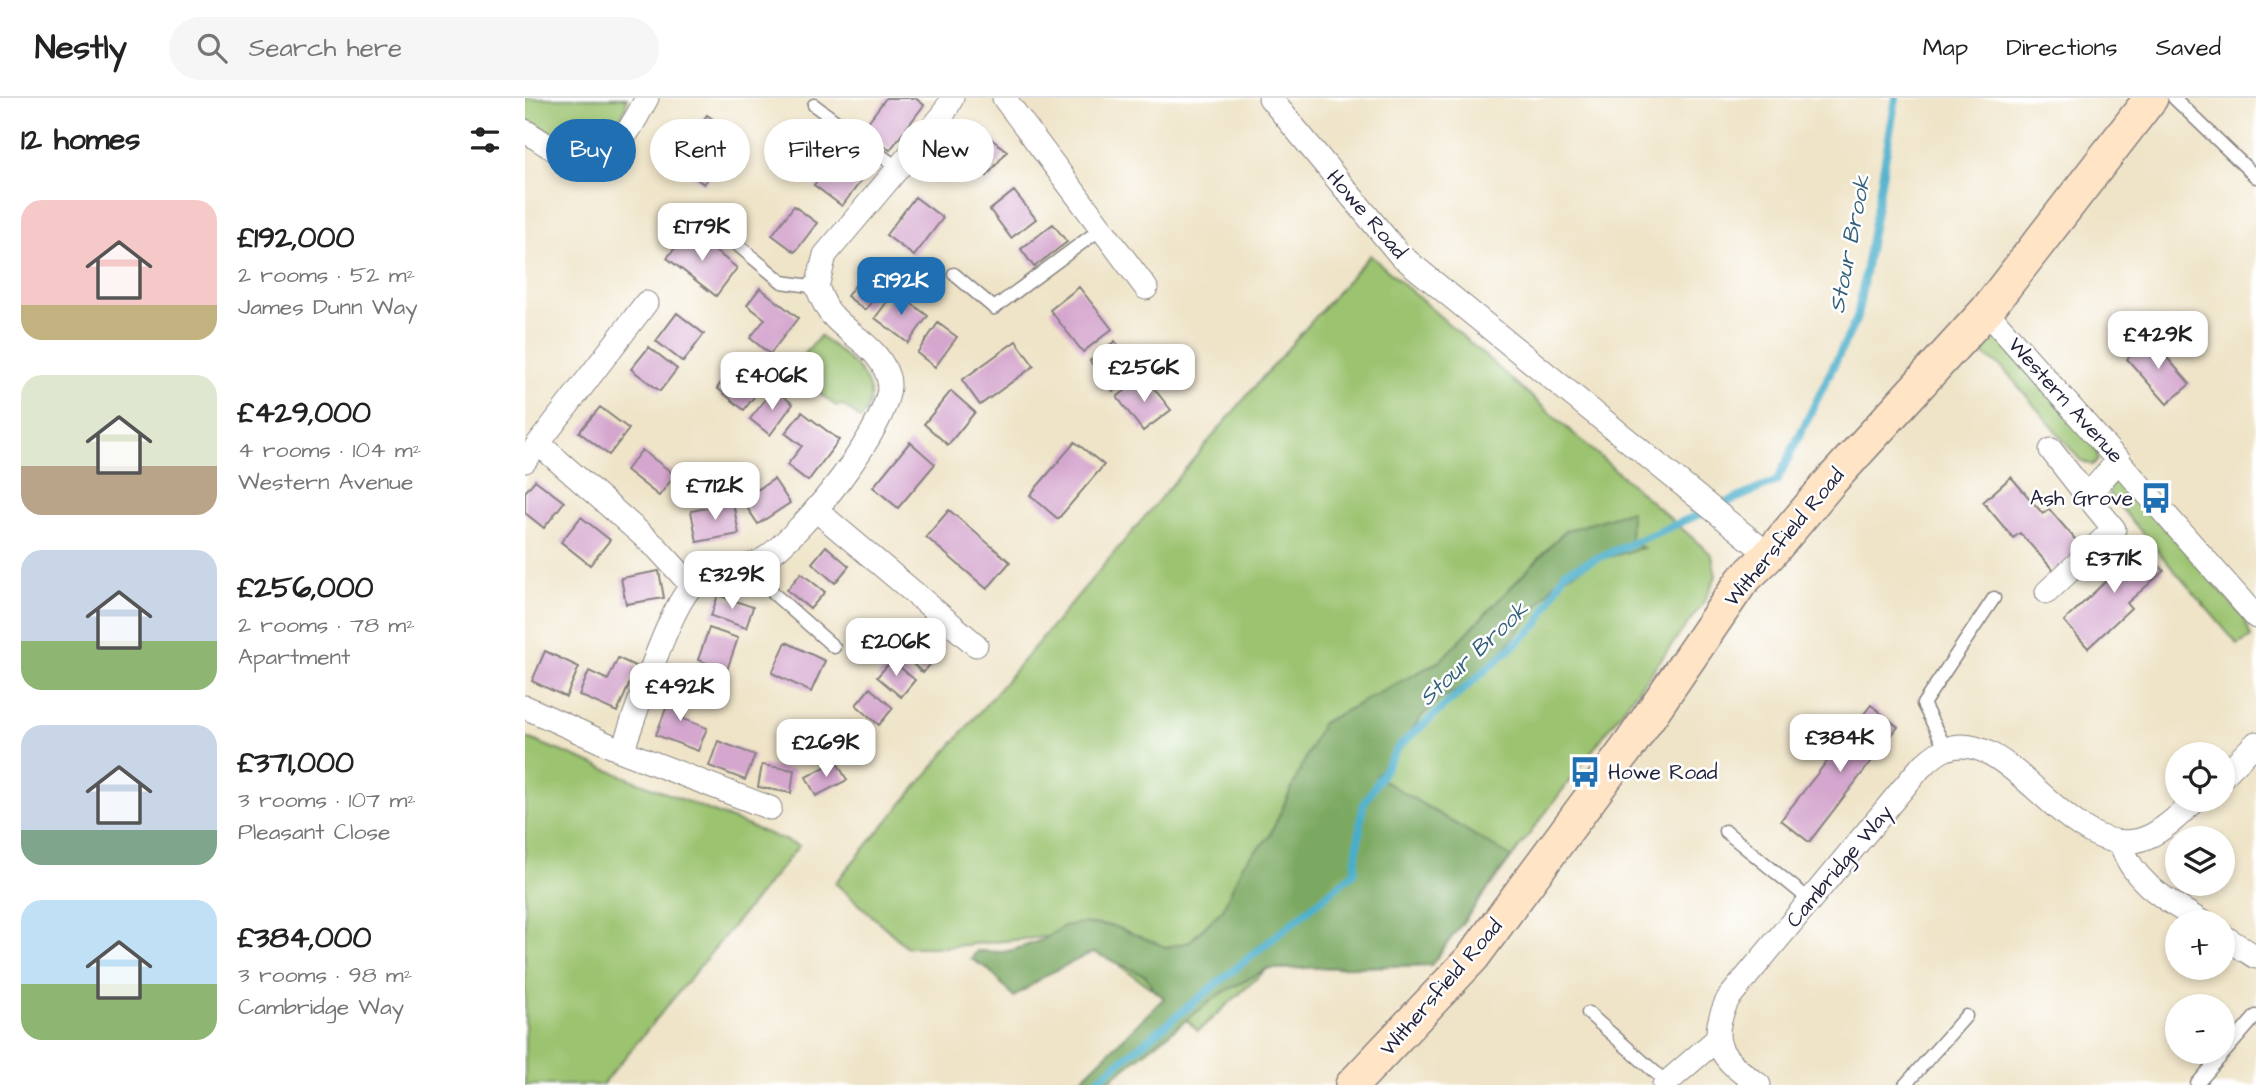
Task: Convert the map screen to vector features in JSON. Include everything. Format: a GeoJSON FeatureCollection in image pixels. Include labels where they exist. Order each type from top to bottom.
{"type":"FeatureCollection","features":[{"type":"Feature","properties":{"kind":"street"},"geometry":{"type":"LineString","coordinates":[[525,131],[575,160],[596,161],[619,146],[647,98]]}},
{"type":"Feature","properties":{"kind":"street"},"geometry":{"type":"LineString","coordinates":[[940,119],[952,98]]}},
{"type":"Feature","properties":{"kind":"street"},"geometry":{"type":"LineString","coordinates":[[1004,98],[1146,288]]}},
{"type":"Feature","properties":{"kind":"street","name":"Howe Road"},"geometry":{"type":"LineString","coordinates":[[1270,98],[1399,254],[1769,555]]}},
{"type":"Feature","properties":{"kind":"street","name":"Withersfield Road"},"geometry":{"type":"LineString","coordinates":[[1352,1085],[1473,957],[1631,743],[1742,581],[1769,555],[1831,481],[1986,311],[2151,98]]}},
{"type":"Feature","properties":{"kind":"street"},"geometry":{"type":"LineString","coordinates":[[622,751],[675,611],[692,586],[721,569],[756,564],[784,546],[816,510],[866,443],[888,396],[889,378],[873,349],[831,314],[817,287],[825,255],[898,168]]}},
{"type":"Feature","properties":{"kind":"street"},"geometry":{"type":"LineString","coordinates":[[646,303],[532,452],[657,548],[692,586]]}},
{"type":"Feature","properties":{"kind":"street","name":"Western Avenue"},"geometry":{"type":"LineString","coordinates":[[1986,311],[2256,617]]}},
{"type":"Feature","properties":{"kind":"street"},"geometry":{"type":"LineString","coordinates":[[2047,592],[2114,529],[2051,450]]}},
{"type":"Feature","properties":{"kind":"street"},"geometry":{"type":"LineString","coordinates":[[2087,496],[2119,460]]}},
{"type":"Feature","properties":{"kind":"street"},"geometry":{"type":"LineString","coordinates":[[816,510],[976,645]]}},
{"type":"Feature","properties":{"kind":"street"},"geometry":{"type":"LineString","coordinates":[[525,708],[622,751],[770,808]]}},
{"type":"Feature","properties":{"kind":"street"},"geometry":{"type":"LineString","coordinates":[[2235,764],[2256,743]]}},
{"type":"Feature","properties":{"kind":"street"},"geometry":{"type":"LineString","coordinates":[[1946,749],[1969,747],[1995,756],[2097,837],[2121,843],[2149,837],[2181,812]]}},
{"type":"Feature","properties":{"kind":"street","name":"Cambridge Way"},"geometry":{"type":"LineString","coordinates":[[1716,1040],[1719,1016],[1728,999],[1920,768],[1946,749]]}},
{"type":"Feature","properties":{"kind":"street"},"geometry":{"type":"LineString","coordinates":[[2121,843],[2126,860],[2137,877],[2185,910]]}},
{"type":"Feature","properties":{"kind":"street"},"geometry":{"type":"LineString","coordinates":[[2235,944],[2256,957]]}},
{"type":"Feature","properties":{"kind":"street"},"geometry":{"type":"LineString","coordinates":[[1665,1084],[1716,1040],[1725,1059],[1759,1085]]}},
{"type":"Feature","properties":{"kind":"lane"},"geometry":{"type":"LineString","coordinates":[[2174,98],[2256,177]]}},
{"type":"Feature","properties":{"kind":"lane"},"geometry":{"type":"LineString","coordinates":[[814,105],[898,168]]}},
{"type":"Feature","properties":{"kind":"lane"},"geometry":{"type":"LineString","coordinates":[[716,227],[782,282],[817,287]]}},
{"type":"Feature","properties":{"kind":"lane"},"geometry":{"type":"LineString","coordinates":[[954,274],[994,308],[1102,228]]}},
{"type":"Feature","properties":{"kind":"lane"},"geometry":{"type":"LineString","coordinates":[[756,564],[774,594],[834,647]]}},
{"type":"Feature","properties":{"kind":"lane"},"geometry":{"type":"LineString","coordinates":[[1946,749],[1923,704],[1994,598]]}},
{"type":"Feature","properties":{"kind":"lane"},"geometry":{"type":"LineString","coordinates":[[1725,831],[1811,901]]}},
{"type":"Feature","properties":{"kind":"lane"},"geometry":{"type":"LineString","coordinates":[[1588,1013],[1665,1084]]}},
{"type":"Feature","properties":{"kind":"lane"},"geometry":{"type":"LineString","coordinates":[[1905,1085],[1966,1016]]}},
{"type":"Feature","properties":{"kind":"lane"},"geometry":{"type":"LineString","coordinates":[[2197,1084],[2256,1016]]}},
{"type":"Feature","properties":{"kind":"green space"},"geometry":{"type":"Polygon","coordinates":[[[525,98],[627,98],[620,119],[546,119],[546,133],[525,119],[525,98]]]}},
{"type":"Feature","properties":{"kind":"green space"},"geometry":{"type":"Polygon","coordinates":[[[1370,255],[1712,555],[1716,576],[1704,602],[1431,965],[1267,969],[1198,1031],[1165,998],[1074,934],[944,947],[907,947],[835,883],[1262,378],[1370,255]]]}},
{"type":"Feature","properties":{"kind":"green space"},"geometry":{"type":"Polygon","coordinates":[[[1996,335],[2097,446],[2098,460],[2092,465],[2080,460],[2003,368],[1978,351],[1996,335]]]}},
{"type":"Feature","properties":{"kind":"green space"},"geometry":{"type":"Polygon","coordinates":[[[820,336],[852,362],[867,383],[869,406],[861,419],[843,405],[836,406],[790,371],[820,336]]]}},
{"type":"Feature","properties":{"kind":"green space"},"geometry":{"type":"Polygon","coordinates":[[[2125,481],[2244,618],[2251,637],[2238,645],[2109,494],[2111,483],[2125,481]]]}},
{"type":"Feature","properties":{"kind":"green space"},"geometry":{"type":"Polygon","coordinates":[[[1631,511],[1630,541],[1643,548],[1597,560],[1556,582],[1487,672],[1438,701],[1423,715],[1376,776],[1511,857],[1431,965],[1267,969],[1220,994],[1103,1085],[1075,1085],[1164,998],[1153,989],[1146,976],[1093,952],[1048,974],[1014,997],[988,969],[971,959],[977,951],[1003,952],[1016,949],[1042,940],[1064,926],[1082,923],[1113,926],[1166,947],[1189,942],[1223,909],[1243,864],[1269,837],[1322,723],[1440,661],[1565,531],[1631,511]]]}},
{"type":"Feature","properties":{"kind":"green space"},"geometry":{"type":"Polygon","coordinates":[[[525,737],[799,846],[602,1085],[525,1085],[525,737]]]}},
{"type":"Feature","properties":{"kind":"building"},"geometry":{"type":"Polygon","coordinates":[[[886,98],[915,98],[924,105],[913,119],[898,119],[898,139],[890,150],[884,146],[884,119],[870,119],[886,98]]]}},
{"type":"Feature","properties":{"kind":"building"},"geometry":{"type":"Polygon","coordinates":[[[994,141],[1007,151],[994,167],[994,141]]]}},
{"type":"Feature","properties":{"kind":"building"},"geometry":{"type":"Polygon","coordinates":[[[816,182],[860,182],[842,206],[814,185],[816,182]]]}},
{"type":"Feature","properties":{"kind":"building"},"geometry":{"type":"Polygon","coordinates":[[[1014,191],[1036,219],[1011,238],[990,210],[1014,191]]]}},
{"type":"Feature","properties":{"kind":"building"},"geometry":{"type":"Polygon","coordinates":[[[915,197],[943,218],[914,256],[886,235],[915,197]]]}},
{"type":"Feature","properties":{"kind":"building"},"geometry":{"type":"Polygon","coordinates":[[[794,206],[817,223],[795,252],[772,235],[794,206]]]}},
{"type":"Feature","properties":{"kind":"building"},"geometry":{"type":"Polygon","coordinates":[[[1053,224],[1067,242],[1034,267],[1021,249],[1053,224]]]}},
{"type":"Feature","properties":{"kind":"building"},"geometry":{"type":"Polygon","coordinates":[[[689,230],[737,268],[716,296],[667,258],[689,230]]]}},
{"type":"Feature","properties":{"kind":"building"},"geometry":{"type":"Polygon","coordinates":[[[868,269],[886,283],[865,310],[847,296],[868,269]]]}},
{"type":"Feature","properties":{"kind":"building"},"geometry":{"type":"Polygon","coordinates":[[[1079,287],[1112,329],[1083,352],[1050,310],[1079,287]]]}},
{"type":"Feature","properties":{"kind":"building"},"geometry":{"type":"Polygon","coordinates":[[[760,288],[798,318],[770,354],[750,338],[765,319],[747,305],[760,288]]]}},
{"type":"Feature","properties":{"kind":"building"},"geometry":{"type":"Polygon","coordinates":[[[895,291],[928,316],[908,343],[875,318],[895,291]]]}},
{"type":"Feature","properties":{"kind":"building"},"geometry":{"type":"Polygon","coordinates":[[[677,313],[704,334],[683,362],[656,341],[677,313]]]}},
{"type":"Feature","properties":{"kind":"building"},"geometry":{"type":"Polygon","coordinates":[[[938,323],[957,337],[935,367],[917,353],[938,323]]]}},
{"type":"Feature","properties":{"kind":"building"},"geometry":{"type":"Polygon","coordinates":[[[2150,338],[2190,384],[2167,404],[2127,359],[2150,338]]]}},
{"type":"Feature","properties":{"kind":"building"},"geometry":{"type":"Polygon","coordinates":[[[1016,341],[1034,366],[980,405],[962,380],[1016,341]]]}},
{"type":"Feature","properties":{"kind":"building"},"geometry":{"type":"Polygon","coordinates":[[[1115,341],[1139,371],[1113,391],[1090,361],[1115,341]]]}},
{"type":"Feature","properties":{"kind":"building"},"geometry":{"type":"Polygon","coordinates":[[[649,347],[677,369],[660,391],[631,369],[649,347]]]}},
{"type":"Feature","properties":{"kind":"building"},"geometry":{"type":"Polygon","coordinates":[[[739,360],[766,381],[744,410],[717,388],[739,360]]]}},
{"type":"Feature","properties":{"kind":"building"},"geometry":{"type":"Polygon","coordinates":[[[1144,376],[1171,410],[1143,431],[1117,397],[1144,376]]]}},
{"type":"Feature","properties":{"kind":"building"},"geometry":{"type":"Polygon","coordinates":[[[774,389],[793,404],[770,435],[750,419],[774,389]]]}},
{"type":"Feature","properties":{"kind":"building"},"geometry":{"type":"Polygon","coordinates":[[[951,391],[975,412],[948,445],[924,424],[951,391]]]}},
{"type":"Feature","properties":{"kind":"building"},"geometry":{"type":"Polygon","coordinates":[[[600,407],[629,429],[609,455],[579,432],[600,407]]]}},
{"type":"Feature","properties":{"kind":"building"},"geometry":{"type":"Polygon","coordinates":[[[802,412],[839,440],[808,481],[787,465],[802,446],[785,433],[802,412]]]}},
{"type":"Feature","properties":{"kind":"building"},"geometry":{"type":"Polygon","coordinates":[[[910,442],[935,464],[898,508],[873,487],[910,442]]]}},
{"type":"Feature","properties":{"kind":"building"},"geometry":{"type":"Polygon","coordinates":[[[1075,442],[1104,465],[1058,519],[1030,495],[1075,442]]]}},
{"type":"Feature","properties":{"kind":"building"},"geometry":{"type":"Polygon","coordinates":[[[642,450],[675,475],[659,496],[626,470],[642,450]]]}},
{"type":"Feature","properties":{"kind":"building"},"geometry":{"type":"Polygon","coordinates":[[[2011,477],[2043,514],[2049,509],[2082,547],[2054,571],[2020,533],[2013,538],[1983,502],[2011,477]]]}},
{"type":"Feature","properties":{"kind":"building"},"geometry":{"type":"Polygon","coordinates":[[[774,479],[790,503],[758,524],[742,500],[774,479]]]}},
{"type":"Feature","properties":{"kind":"building"},"geometry":{"type":"Polygon","coordinates":[[[535,480],[564,502],[544,528],[525,513],[525,492],[535,480]]]}},
{"type":"Feature","properties":{"kind":"building"},"geometry":{"type":"Polygon","coordinates":[[[733,503],[739,534],[697,542],[691,511],[733,503]]]}},
{"type":"Feature","properties":{"kind":"building"},"geometry":{"type":"Polygon","coordinates":[[[949,510],[1010,562],[987,589],[926,537],[949,510]]]}},
{"type":"Feature","properties":{"kind":"building"},"geometry":{"type":"Polygon","coordinates":[[[581,517],[610,540],[590,565],[561,542],[581,517]]]}},
{"type":"Feature","properties":{"kind":"building"},"geometry":{"type":"Polygon","coordinates":[[[2139,542],[2164,571],[2127,603],[2131,608],[2088,648],[2064,621],[2106,581],[2102,574],[2139,542]]]}},
{"type":"Feature","properties":{"kind":"building"},"geometry":{"type":"Polygon","coordinates":[[[826,546],[849,566],[835,583],[812,563],[826,546]]]}},
{"type":"Feature","properties":{"kind":"building"},"geometry":{"type":"Polygon","coordinates":[[[659,571],[664,598],[626,604],[621,578],[659,571]]]}},
{"type":"Feature","properties":{"kind":"building"},"geometry":{"type":"Polygon","coordinates":[[[801,573],[825,592],[810,609],[787,590],[801,573]]]}},
{"type":"Feature","properties":{"kind":"building"},"geometry":{"type":"Polygon","coordinates":[[[718,595],[753,607],[746,628],[711,616],[718,595]]]}},
{"type":"Feature","properties":{"kind":"building"},"geometry":{"type":"Polygon","coordinates":[[[709,628],[738,638],[727,670],[698,660],[709,628]]]}},
{"type":"Feature","properties":{"kind":"building"},"geometry":{"type":"Polygon","coordinates":[[[926,635],[943,649],[923,673],[906,658],[926,635]]]}},
{"type":"Feature","properties":{"kind":"building"},"geometry":{"type":"Polygon","coordinates":[[[786,642],[825,661],[811,692],[772,673],[786,642]]]}},
{"type":"Feature","properties":{"kind":"building"},"geometry":{"type":"Polygon","coordinates":[[[545,651],[579,667],[566,697],[532,681],[545,651]]]}},
{"type":"Feature","properties":{"kind":"building"},"geometry":{"type":"Polygon","coordinates":[[[618,658],[637,667],[617,712],[579,695],[589,671],[608,680],[618,658]]]}},
{"type":"Feature","properties":{"kind":"building"},"geometry":{"type":"Polygon","coordinates":[[[892,660],[915,680],[901,697],[877,677],[892,660]]]}},
{"type":"Feature","properties":{"kind":"building"},"geometry":{"type":"Polygon","coordinates":[[[870,688],[893,708],[879,725],[856,705],[870,688]]]}},
{"type":"Feature","properties":{"kind":"building"},"geometry":{"type":"Polygon","coordinates":[[[673,690],[692,697],[683,719],[707,728],[698,751],[656,735],[673,690]]]}},
{"type":"Feature","properties":{"kind":"building"},"geometry":{"type":"Polygon","coordinates":[[[1871,705],[1898,727],[1809,842],[1781,820],[1871,705]]]}},
{"type":"Feature","properties":{"kind":"building"},"geometry":{"type":"Polygon","coordinates":[[[849,720],[872,740],[857,757],[834,737],[849,720]]]}},
{"type":"Feature","properties":{"kind":"building"},"geometry":{"type":"Polygon","coordinates":[[[718,741],[755,755],[745,780],[709,766],[718,741]]]}},
{"type":"Feature","properties":{"kind":"building"},"geometry":{"type":"Polygon","coordinates":[[[836,761],[847,780],[816,796],[806,777],[836,761]]]}},
{"type":"Feature","properties":{"kind":"building"},"geometry":{"type":"Polygon","coordinates":[[[762,765],[794,770],[791,793],[758,787],[762,765]]]}},
{"type":"Feature","properties":{"kind":"waterway","name":"Stour Brook"},"geometry":{"type":"LineString","coordinates":[[1091,1085],[1354,873],[1363,805],[1399,746],[1538,624],[1565,572],[1777,481],[1857,318],[1896,98]]}},
{"type":"Feature","properties":{"kind":"place","name":"Ash Grove"},"geometry":{"type":"Point","coordinates":[2156,498]}},
{"type":"Feature","properties":{"kind":"place","name":"Howe Road"},"geometry":{"type":"Point","coordinates":[1585,772]}}]}
